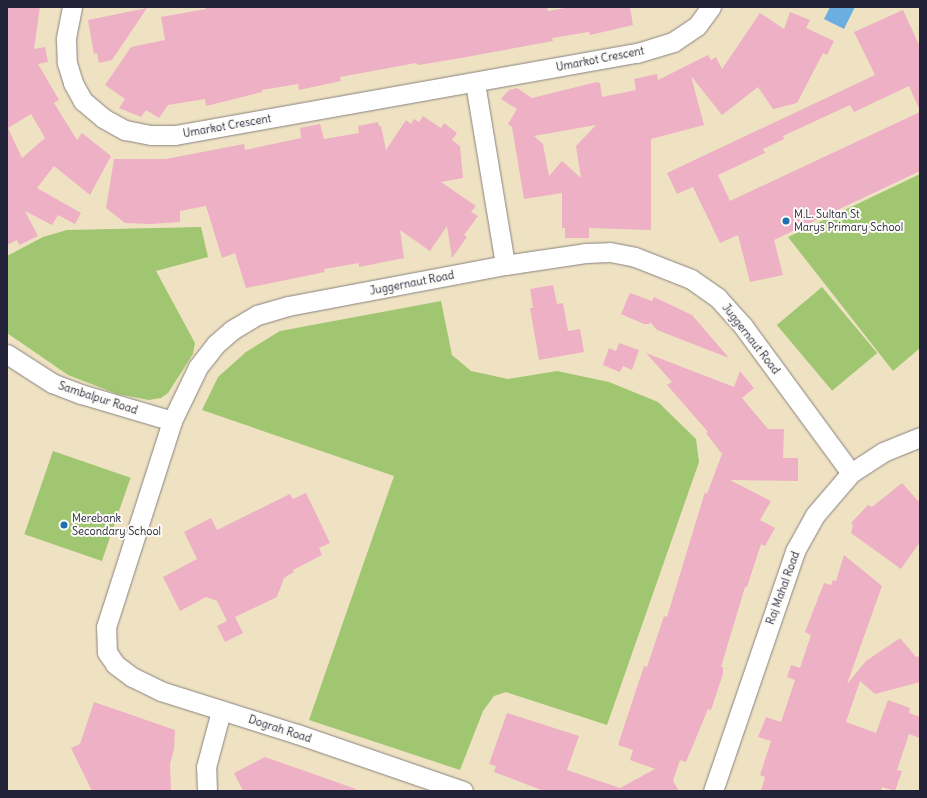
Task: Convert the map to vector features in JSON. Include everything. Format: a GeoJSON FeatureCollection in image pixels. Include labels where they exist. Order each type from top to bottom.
{"type":"FeatureCollection","features":[{"type":"Feature","properties":{"kind":"street","name":"Umarkot Crescent"},"geometry":{"type":"LineString","coordinates":[[72,7],[66,39],[67,62],[73,83],[83,101],[103,118],[125,130],[175,135],[475,83],[637,53],[673,42],[697,26],[711,7]]}},
{"type":"Feature","properties":{"kind":"street"},"geometry":{"type":"LineString","coordinates":[[475,83],[505,264]]}},
{"type":"Feature","properties":{"kind":"street","name":"Juggernaut Road"},"geometry":{"type":"LineString","coordinates":[[106,652],[106,627],[172,421],[198,367],[216,344],[232,330],[257,315],[288,306],[505,264],[584,253],[610,252],[635,257],[692,279],[717,297],[743,326],[851,472]]}},
{"type":"Feature","properties":{"kind":"street","name":"Sambalpur Road"},"geometry":{"type":"LineString","coordinates":[[7,354],[27,369],[52,383],[81,394],[172,421]]}},
{"type":"Feature","properties":{"kind":"street","name":"Raj Mahal Road"},"geometry":{"type":"LineString","coordinates":[[713,791],[795,551],[815,515],[851,472],[883,452],[920,437]]}},
{"type":"Feature","properties":{"kind":"street","name":"Dograh Road"},"geometry":{"type":"LineString","coordinates":[[106,652],[115,664],[132,677],[161,691],[463,791]]}},
{"type":"Feature","properties":{"kind":"street"},"geometry":{"type":"LineString","coordinates":[[207,791],[206,766],[221,711]]}},
{"type":"Feature","properties":{"kind":"green space"},"geometry":{"type":"Polygon","coordinates":[[[920,174],[920,348],[893,371],[788,237],[920,174]]]}},
{"type":"Feature","properties":{"kind":"green space"},"geometry":{"type":"Polygon","coordinates":[[[201,227],[208,257],[156,271],[195,343],[193,354],[168,393],[161,398],[149,400],[117,394],[68,375],[7,333],[7,256],[43,237],[67,230],[201,227]]]}},
{"type":"Feature","properties":{"kind":"green space"},"geometry":{"type":"Polygon","coordinates":[[[822,287],[877,353],[832,391],[777,325],[822,287]]]}},
{"type":"Feature","properties":{"kind":"green space"},"geometry":{"type":"Polygon","coordinates":[[[441,301],[452,355],[471,371],[508,379],[557,371],[609,382],[658,402],[696,439],[699,462],[607,725],[506,692],[494,696],[483,711],[460,770],[309,720],[394,476],[202,410],[218,377],[246,352],[280,331],[441,301]]]}},
{"type":"Feature","properties":{"kind":"green space"},"geometry":{"type":"Polygon","coordinates":[[[53,451],[131,478],[102,561],[24,534],[53,451]]]}},
{"type":"Feature","properties":{"kind":"water"},"geometry":{"type":"Polygon","coordinates":[[[830,7],[855,7],[844,29],[824,19],[830,7]]]}},
{"type":"Feature","properties":{"kind":"building"},"geometry":{"type":"Polygon","coordinates":[[[7,7],[40,7],[34,49],[45,47],[48,62],[38,64],[59,100],[54,103],[77,140],[82,133],[111,156],[90,195],[54,166],[37,188],[81,213],[75,224],[58,215],[52,225],[25,211],[38,236],[19,245],[17,240],[7,245],[7,7]],[[31,114],[8,128],[22,158],[45,138],[31,114]]]}},
{"type":"Feature","properties":{"kind":"building"},"geometry":{"type":"Polygon","coordinates":[[[206,7],[547,7],[548,11],[571,7],[630,7],[633,25],[590,35],[589,32],[552,38],[553,41],[461,58],[419,65],[416,63],[340,77],[341,81],[299,90],[298,84],[262,90],[262,92],[206,106],[205,99],[168,105],[159,118],[146,110],[141,117],[119,108],[125,99],[105,85],[131,47],[165,40],[161,17],[206,9],[206,7]]]}},
{"type":"Feature","properties":{"kind":"building"},"geometry":{"type":"Polygon","coordinates":[[[147,8],[112,60],[99,63],[97,53],[94,54],[88,20],[147,8]]]}},
{"type":"Feature","properties":{"kind":"building"},"geometry":{"type":"Polygon","coordinates":[[[903,10],[920,47],[920,111],[909,86],[854,112],[850,105],[783,136],[784,139],[763,149],[765,153],[718,175],[730,201],[920,112],[920,171],[774,240],[783,275],[750,282],[738,235],[720,243],[693,187],[677,194],[667,173],[875,75],[854,32],[903,10]]]}},
{"type":"Feature","properties":{"kind":"building"},"geometry":{"type":"Polygon","coordinates":[[[790,12],[810,20],[806,28],[834,41],[827,55],[823,53],[797,103],[773,109],[758,87],[722,115],[691,76],[704,125],[651,139],[651,230],[589,228],[589,238],[565,238],[565,228],[562,228],[562,193],[524,199],[512,127],[508,124],[517,109],[501,99],[509,90],[517,88],[532,98],[597,82],[600,83],[602,97],[636,90],[634,79],[657,74],[658,80],[708,55],[711,60],[716,57],[722,69],[760,13],[784,29],[790,12]],[[596,125],[534,136],[543,144],[549,176],[562,161],[581,178],[576,146],[596,125]]]}},
{"type":"Feature","properties":{"kind":"building"},"geometry":{"type":"Polygon","coordinates":[[[423,116],[441,128],[444,123],[457,133],[452,140],[460,146],[463,178],[441,182],[476,206],[471,212],[478,216],[464,235],[467,237],[452,258],[447,226],[430,251],[400,230],[404,258],[359,267],[359,263],[324,269],[325,272],[246,288],[235,253],[222,258],[206,206],[180,211],[180,222],[150,224],[125,223],[106,208],[114,159],[166,159],[244,144],[245,150],[301,138],[300,128],[320,124],[324,139],[359,133],[358,126],[378,122],[379,126],[381,126],[386,150],[406,120],[411,124],[414,119],[419,122],[423,116]]]}},
{"type":"Feature","properties":{"kind":"building"},"geometry":{"type":"Polygon","coordinates":[[[553,285],[557,304],[563,303],[568,331],[580,329],[584,352],[539,360],[530,308],[533,308],[530,289],[553,285]]]}},
{"type":"Feature","properties":{"kind":"building"},"geometry":{"type":"Polygon","coordinates":[[[630,293],[652,301],[654,297],[692,315],[729,358],[657,330],[650,322],[649,324],[644,324],[621,314],[630,293]]]}},
{"type":"Feature","properties":{"kind":"building"},"geometry":{"type":"Polygon","coordinates":[[[619,343],[639,350],[632,370],[623,366],[620,372],[603,365],[609,348],[616,351],[619,343]]]}},
{"type":"Feature","properties":{"kind":"building"},"geometry":{"type":"Polygon","coordinates":[[[646,353],[734,387],[740,371],[754,388],[742,398],[768,429],[784,429],[783,458],[798,458],[798,481],[730,480],[771,501],[760,520],[775,528],[765,546],[761,544],[747,587],[745,587],[721,667],[723,667],[723,674],[711,710],[708,709],[686,762],[680,760],[673,781],[679,791],[544,791],[494,772],[496,766],[489,764],[507,713],[579,736],[567,770],[620,788],[655,769],[630,760],[633,750],[618,745],[644,666],[647,667],[664,616],[667,617],[705,492],[707,494],[722,454],[706,433],[708,432],[667,385],[672,382],[646,353]]]}},
{"type":"Feature","properties":{"kind":"building"},"geometry":{"type":"Polygon","coordinates":[[[902,483],[920,503],[920,542],[901,569],[851,533],[853,525],[851,523],[868,505],[872,507],[902,483]]]}},
{"type":"Feature","properties":{"kind":"building"},"geometry":{"type":"Polygon","coordinates":[[[306,493],[330,543],[319,548],[322,555],[293,570],[294,572],[284,578],[277,597],[235,617],[243,633],[225,642],[217,626],[227,621],[217,601],[206,597],[180,611],[163,577],[197,559],[184,532],[211,518],[217,530],[290,494],[293,499],[306,493]]]}},
{"type":"Feature","properties":{"kind":"building"},"geometry":{"type":"Polygon","coordinates":[[[844,555],[882,586],[847,684],[866,661],[900,638],[916,657],[920,656],[920,682],[875,694],[860,681],[846,722],[876,733],[888,700],[910,708],[909,713],[920,717],[920,738],[909,734],[897,770],[902,771],[895,791],[882,787],[881,791],[761,791],[765,777],[760,775],[771,741],[758,737],[766,717],[781,722],[795,680],[787,677],[791,665],[800,668],[811,635],[805,632],[824,583],[831,585],[833,580],[836,581],[844,555]]]}},
{"type":"Feature","properties":{"kind":"building"},"geometry":{"type":"Polygon","coordinates":[[[94,702],[175,730],[174,749],[170,764],[171,791],[92,791],[71,748],[80,744],[94,702]]]}},
{"type":"Feature","properties":{"kind":"building"},"geometry":{"type":"Polygon","coordinates":[[[265,757],[356,789],[356,791],[243,791],[234,773],[265,757]]]}},
{"type":"Feature","properties":{"kind":"place","name":"M.L. Sultan St Marys Primary School"},"geometry":{"type":"Point","coordinates":[786,221]}},
{"type":"Feature","properties":{"kind":"place","name":"Merebank Secondary School"},"geometry":{"type":"Point","coordinates":[64,525]}}]}
